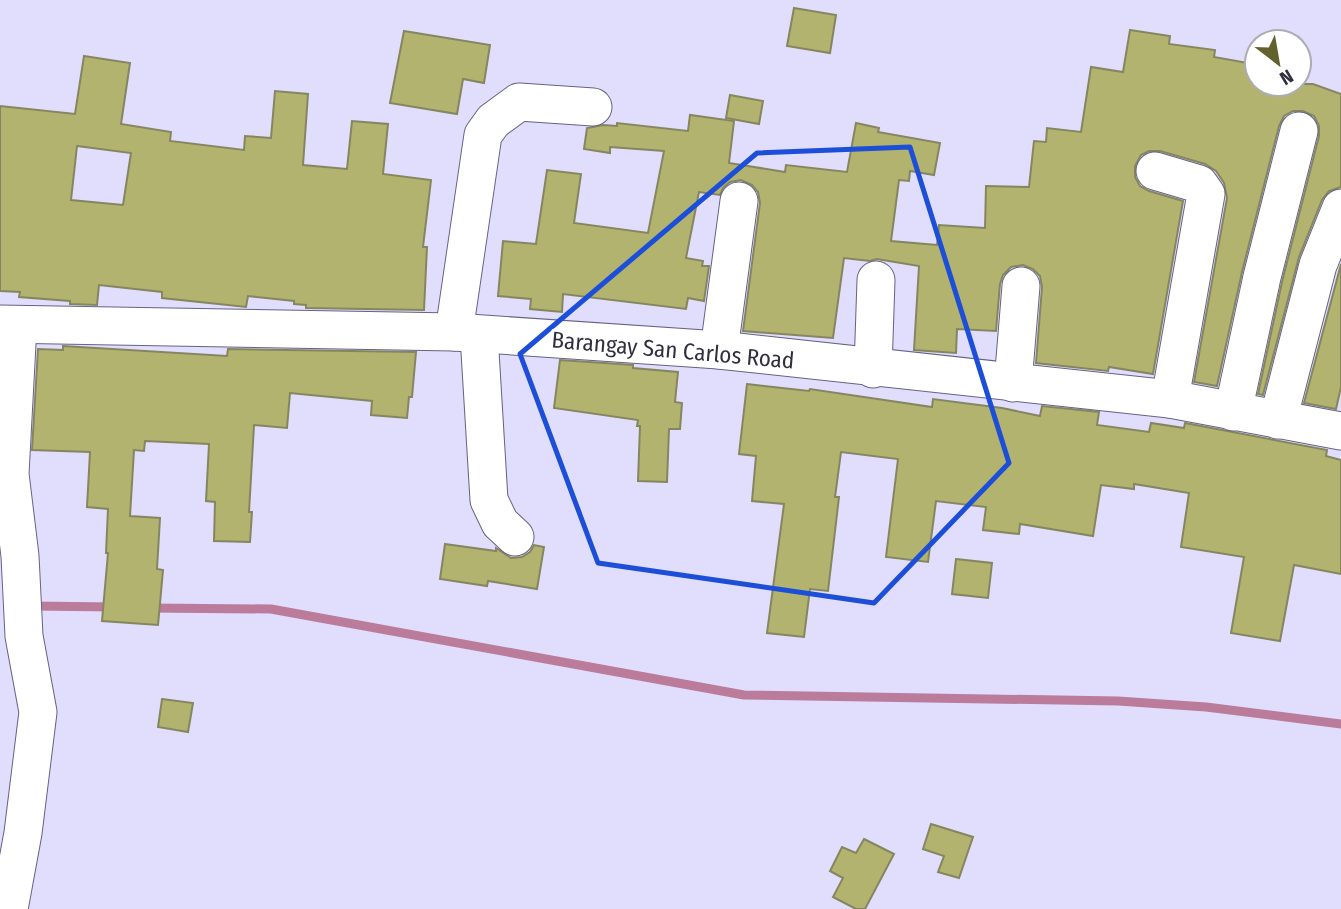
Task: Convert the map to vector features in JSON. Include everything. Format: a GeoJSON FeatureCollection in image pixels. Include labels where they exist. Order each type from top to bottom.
{"type":"FeatureCollection","features":[{"type":"Feature","properties":{"kind":"street"},"geometry":{"type":"LineString","coordinates":[[515,537],[500,523],[489,500],[466,334],[483,135],[493,121],[519,102],[593,107]]}},
{"type":"Feature","properties":{"kind":"street"},"geometry":{"type":"LineString","coordinates":[[1233,411],[1259,289],[1299,131]]}},
{"type":"Feature","properties":{"kind":"street"},"geometry":{"type":"LineString","coordinates":[[1155,171],[1199,184],[1206,194],[1170,399]]}},
{"type":"Feature","properties":{"kind":"street"},"geometry":{"type":"LineString","coordinates":[[719,350],[738,201]]}},
{"type":"Feature","properties":{"kind":"street"},"geometry":{"type":"LineString","coordinates":[[1278,420],[1318,265],[1341,208]]}},
{"type":"Feature","properties":{"kind":"street"},"geometry":{"type":"LineString","coordinates":[[873,369],[876,281]]}},
{"type":"Feature","properties":{"kind":"street"},"geometry":{"type":"LineString","coordinates":[[1013,383],[1021,286]]}},
{"type":"Feature","properties":{"kind":"street"},"geometry":{"type":"LineString","coordinates":[[9,324],[10,474],[20,556],[24,636],[38,712],[23,833],[9,909]]}},
{"type":"Feature","properties":{"kind":"street","name":"Barangay San Carlos Road"},"geometry":{"type":"LineString","coordinates":[[9,324],[466,334],[719,350],[873,369],[1170,399],[1341,430]]}},
{"type":"Feature","properties":{"kind":"highlighted area"},"geometry":{"type":"Polygon","coordinates":[[[910,147],[1009,463],[874,603],[598,563],[520,354],[757,153],[910,147]]]}},
{"type":"Feature","properties":{"kind":"building"},"geometry":{"type":"Polygon","coordinates":[[[794,8],[836,15],[830,53],[787,46],[794,8]]]}},
{"type":"Feature","properties":{"kind":"building"},"geometry":{"type":"Polygon","coordinates":[[[1130,30],[1170,36],[1169,44],[1215,50],[1214,57],[1243,62],[1243,98],[1313,98],[1313,84],[1341,94],[1341,187],[1329,191],[1322,200],[1299,257],[1263,395],[1258,394],[1282,282],[1319,136],[1319,126],[1314,116],[1303,111],[1293,111],[1284,116],[1279,126],[1242,272],[1217,386],[1194,382],[1227,198],[1224,183],[1216,171],[1205,164],[1160,151],[1149,151],[1141,155],[1135,166],[1135,177],[1140,186],[1149,191],[1183,201],[1153,374],[1109,367],[1108,371],[1036,363],[1042,287],[1040,276],[1023,265],[1011,267],[1003,275],[996,331],[957,329],[956,353],[914,350],[919,266],[877,259],[870,261],[844,258],[833,338],[743,331],[760,203],[758,192],[752,185],[741,180],[730,182],[720,195],[699,192],[686,258],[703,261],[702,266],[709,266],[704,301],[688,298],[686,309],[563,294],[562,312],[530,309],[531,299],[498,296],[503,241],[536,244],[547,170],[581,174],[574,223],[648,233],[664,151],[610,147],[610,153],[584,149],[587,128],[617,126],[617,123],[688,131],[690,115],[734,121],[729,163],[785,172],[786,165],[847,172],[856,123],[879,128],[878,132],[940,143],[934,175],[910,171],[909,181],[899,180],[891,241],[937,245],[939,225],[985,228],[986,186],[1029,187],[1034,141],[1046,142],[1047,128],[1081,132],[1091,67],[1123,72],[1130,30]]]}},
{"type":"Feature","properties":{"kind":"building"},"geometry":{"type":"Polygon","coordinates":[[[404,31],[490,45],[484,83],[463,79],[457,114],[390,103],[404,31]]]}},
{"type":"Feature","properties":{"kind":"building"},"geometry":{"type":"Polygon","coordinates":[[[84,56],[130,63],[121,124],[171,132],[170,141],[244,150],[245,136],[271,138],[275,91],[308,94],[303,165],[347,169],[352,121],[388,124],[383,174],[431,180],[423,247],[427,247],[424,310],[306,308],[306,305],[294,304],[294,301],[248,296],[246,307],[162,298],[162,292],[99,285],[97,305],[19,297],[20,292],[0,291],[0,106],[75,114],[84,56]],[[77,146],[71,200],[123,205],[131,153],[77,146]]]}},
{"type":"Feature","properties":{"kind":"building"},"geometry":{"type":"Polygon","coordinates":[[[730,95],[763,101],[759,124],[726,118],[730,95]]]}},
{"type":"Feature","properties":{"kind":"building"},"geometry":{"type":"Polygon","coordinates":[[[1341,264],[1341,387],[1336,409],[1304,403],[1341,264]]]}},
{"type":"Feature","properties":{"kind":"building"},"geometry":{"type":"Polygon","coordinates":[[[63,346],[227,356],[228,349],[416,352],[412,397],[409,397],[407,418],[371,415],[372,401],[290,393],[287,428],[254,425],[250,542],[214,541],[215,502],[206,501],[209,444],[145,441],[144,451],[134,450],[130,516],[160,518],[157,569],[163,570],[158,625],[102,621],[108,553],[108,509],[87,507],[90,452],[32,450],[38,349],[63,350],[63,346]]]}},
{"type":"Feature","properties":{"kind":"building"},"geometry":{"type":"Polygon","coordinates":[[[560,360],[633,365],[633,368],[678,372],[675,402],[682,403],[680,429],[669,429],[667,482],[638,481],[638,420],[554,408],[560,360]]]}},
{"type":"Feature","properties":{"kind":"building"},"geometry":{"type":"Polygon","coordinates":[[[747,384],[810,389],[932,407],[933,399],[1040,416],[1042,406],[1099,412],[1097,425],[1149,432],[1151,423],[1184,428],[1185,423],[1327,450],[1326,456],[1341,460],[1341,574],[1294,565],[1280,641],[1231,633],[1244,557],[1181,547],[1189,493],[1134,484],[1134,489],[1101,485],[1093,536],[1020,524],[1019,534],[983,530],[986,507],[936,501],[928,562],[886,557],[898,459],[841,452],[835,497],[839,497],[828,591],[810,589],[804,637],[767,633],[784,504],[752,501],[756,456],[739,454],[747,384]]]}},
{"type":"Feature","properties":{"kind":"building"},"geometry":{"type":"Polygon","coordinates":[[[445,544],[496,551],[496,548],[511,558],[522,557],[530,552],[534,545],[544,547],[537,589],[488,581],[487,586],[440,579],[445,544]]]}},
{"type":"Feature","properties":{"kind":"building"},"geometry":{"type":"Polygon","coordinates":[[[956,559],[992,563],[988,598],[952,594],[956,559]]]}},
{"type":"Feature","properties":{"kind":"building"},"geometry":{"type":"Polygon","coordinates":[[[162,699],[193,703],[188,732],[158,727],[162,699]]]}},
{"type":"Feature","properties":{"kind":"building"},"geometry":{"type":"Polygon","coordinates":[[[931,824],[973,837],[959,878],[938,872],[944,856],[923,849],[931,824]]]}},
{"type":"Feature","properties":{"kind":"building"},"geometry":{"type":"Polygon","coordinates":[[[864,839],[894,854],[865,909],[856,909],[833,897],[843,878],[830,871],[842,847],[856,853],[864,839]]]}},
{"type":"Feature","properties":{"kind":"waterway"},"geometry":{"type":"LineString","coordinates":[[31,606],[115,607]]}},
{"type":"Feature","properties":{"kind":"waterway"},"geometry":{"type":"LineString","coordinates":[[150,608],[271,609],[744,695],[1118,701],[1206,707],[1341,724]]}}]}
